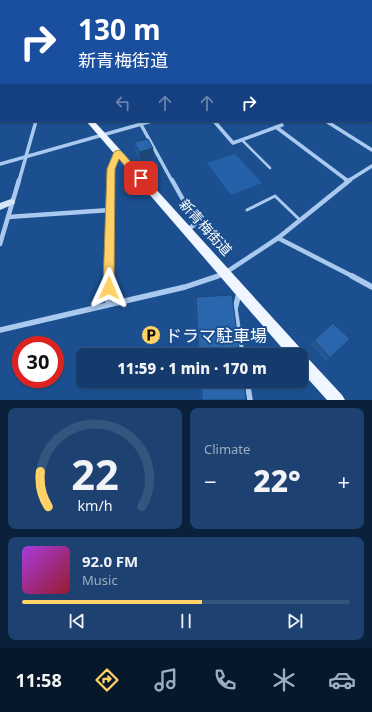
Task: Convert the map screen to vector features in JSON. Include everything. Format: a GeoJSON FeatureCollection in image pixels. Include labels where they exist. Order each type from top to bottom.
{"type":"FeatureCollection","features":[{"type":"Feature","properties":{"kind":"main road","name":"新青梅街道"},"geometry":{"type":"LineString","coordinates":[[91,122],[291,348]]}},
{"type":"Feature","properties":{"kind":"main road"},"geometry":{"type":"LineString","coordinates":[[308,368],[337,400]]}},
{"type":"Feature","properties":{"kind":"street"},"geometry":{"type":"LineString","coordinates":[[0,244],[11,202],[36,122]]}},
{"type":"Feature","properties":{"kind":"street"},"geometry":{"type":"LineString","coordinates":[[215,122],[233,143],[282,125]]}},
{"type":"Feature","properties":{"kind":"street"},"geometry":{"type":"LineString","coordinates":[[328,122],[372,150]]}},
{"type":"Feature","properties":{"kind":"street"},"geometry":{"type":"LineString","coordinates":[[0,164],[140,123],[186,205],[197,219],[196,223],[187,231]]}},
{"type":"Feature","properties":{"kind":"street"},"geometry":{"type":"LineString","coordinates":[[276,127],[348,181]]}},
{"type":"Feature","properties":{"kind":"street"},"geometry":{"type":"LineString","coordinates":[[108,304],[111,169],[118,152]]}},
{"type":"Feature","properties":{"kind":"street"},"geometry":{"type":"LineString","coordinates":[[0,330],[185,287],[209,280],[225,273],[278,238],[301,221],[348,181],[372,166]]}},
{"type":"Feature","properties":{"kind":"street"},"geometry":{"type":"LineString","coordinates":[[0,207],[11,202]]}},
{"type":"Feature","properties":{"kind":"street"},"geometry":{"type":"LineString","coordinates":[[8,217],[110,210]]}},
{"type":"Feature","properties":{"kind":"street"},"geometry":{"type":"LineString","coordinates":[[278,238],[329,263],[372,287]]}},
{"type":"Feature","properties":{"kind":"street"},"geometry":{"type":"LineString","coordinates":[[239,290],[235,309],[241,348]]}},
{"type":"Feature","properties":{"kind":"street"},"geometry":{"type":"LineString","coordinates":[[248,388],[250,400]]}},
{"type":"Feature","properties":{"kind":"lane"},"geometry":{"type":"LineString","coordinates":[[242,140],[270,168]]}},
{"type":"Feature","properties":{"kind":"lane"},"geometry":{"type":"LineString","coordinates":[[247,210],[275,196],[301,221]]}},
{"type":"Feature","properties":{"kind":"shaded area"},"geometry":{"type":"Polygon","coordinates":[[[235,154],[262,183],[231,195],[207,163],[235,154]]]}},
{"type":"Feature","properties":{"kind":"building"},"geometry":{"type":"Polygon","coordinates":[[[148,139],[153,148],[139,152],[134,142],[148,139]]]}},
{"type":"Feature","properties":{"kind":"building"},"geometry":{"type":"Polygon","coordinates":[[[232,295],[239,348],[199,348],[196,297],[232,295]]]}},
{"type":"Feature","properties":{"kind":"building"},"geometry":{"type":"Polygon","coordinates":[[[333,323],[350,339],[330,358],[314,340],[333,323]]]}},
{"type":"Feature","properties":{"kind":"building"},"geometry":{"type":"Polygon","coordinates":[[[201,388],[245,388],[246,400],[202,400],[201,388]]]}},
{"type":"Feature","properties":{"kind":"place","name":"ドラマ駐車場"},"geometry":{"type":"Point","coordinates":[151,335]}},
{"type":"Feature","properties":{"kind":"route"},"geometry":{"type":"LineString","coordinates":[[109,288],[111,169],[118,152],[141,178]]}}]}
